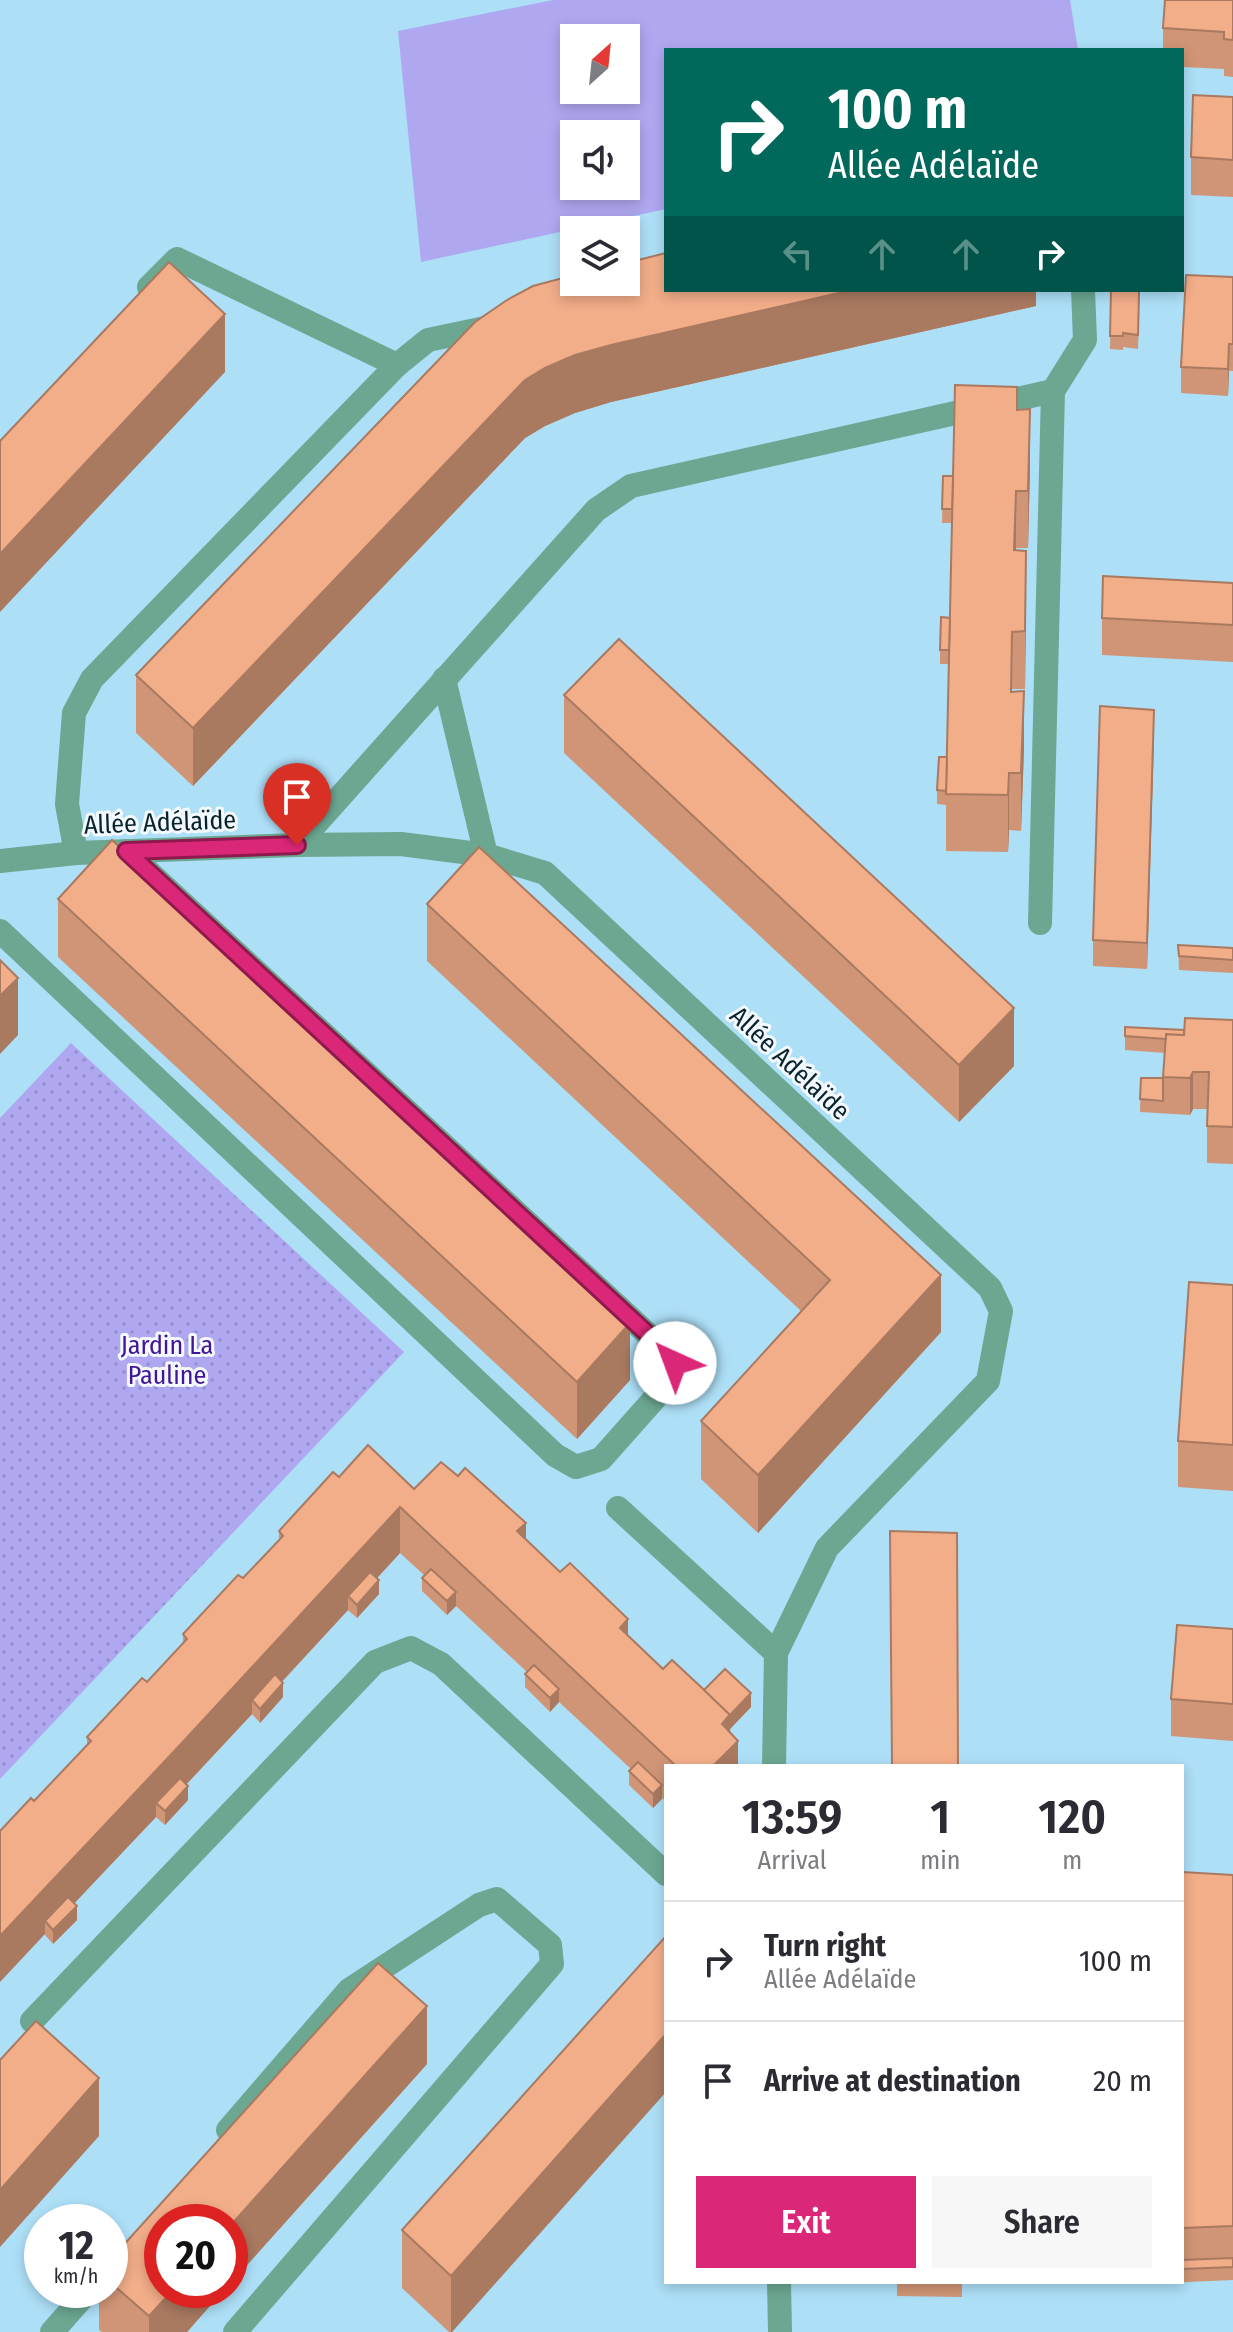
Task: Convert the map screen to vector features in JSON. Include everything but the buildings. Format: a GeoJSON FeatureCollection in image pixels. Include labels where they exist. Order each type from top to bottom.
{"type":"FeatureCollection","features":[{"type":"Feature","properties":{"kind":"street"},"geometry":{"type":"LineString","coordinates":[[133,304],[177,259],[397,365]]}},
{"type":"Feature","properties":{"kind":"street"},"geometry":{"type":"LineString","coordinates":[[1040,923],[1053,391],[1085,340],[1083,292]]}},
{"type":"Feature","properties":{"kind":"street"},"geometry":{"type":"LineString","coordinates":[[76,853],[67,804],[74,713],[92,679],[397,365],[428,340],[513,322]]}},
{"type":"Feature","properties":{"kind":"street"},"geometry":{"type":"LineString","coordinates":[[297,845],[596,510],[631,486],[1053,391]]}},
{"type":"Feature","properties":{"kind":"street"},"geometry":{"type":"LineString","coordinates":[[444,679],[486,855]]}},
{"type":"Feature","properties":{"kind":"street","name":"Allée Adélaïde"},"geometry":{"type":"LineString","coordinates":[[0,861],[76,853],[401,844],[486,855],[545,873],[990,1288],[1001,1311],[988,1381],[827,1548],[776,1653],[774,1764]]}},
{"type":"Feature","properties":{"kind":"street"},"geometry":{"type":"LineString","coordinates":[[0,931],[555,1455],[576,1467],[601,1459],[672,1379],[675,1363],[668,1353],[126,851]]}},
{"type":"Feature","properties":{"kind":"street"},"geometry":{"type":"LineString","coordinates":[[618,1508],[776,1653]]}},
{"type":"Feature","properties":{"kind":"street"},"geometry":{"type":"LineString","coordinates":[[32,2021],[375,1662],[411,1648],[441,1664],[664,1872]]}},
{"type":"Feature","properties":{"kind":"street"},"geometry":{"type":"LineString","coordinates":[[214,2146],[349,1990],[479,1905],[497,1899],[550,1945],[552,1964],[235,2332]]}},
{"type":"Feature","properties":{"kind":"street"},"geometry":{"type":"LineString","coordinates":[[779,2284],[780,2332]]}},
{"type":"Feature","properties":{"kind":"street"},"geometry":{"type":"LineString","coordinates":[[52,2332],[73,2308]]}},
{"type":"Feature","properties":{"kind":"green space"},"geometry":{"type":"Polygon","coordinates":[[[553,0],[1070,0],[1078,48],[664,48],[664,209],[634,216],[560,216],[560,232],[421,262],[398,31],[553,0]]]}},
{"type":"Feature","properties":{"kind":"green space","name":"Jardin La Pauline"},"geometry":{"type":"Polygon","coordinates":[[[71,1043],[404,1352],[0,1779],[0,1118],[71,1043]]]}},
{"type":"Feature","properties":{"kind":"route"},"geometry":{"type":"LineString","coordinates":[[297,845],[126,851],[668,1353],[675,1363]]}}]}
